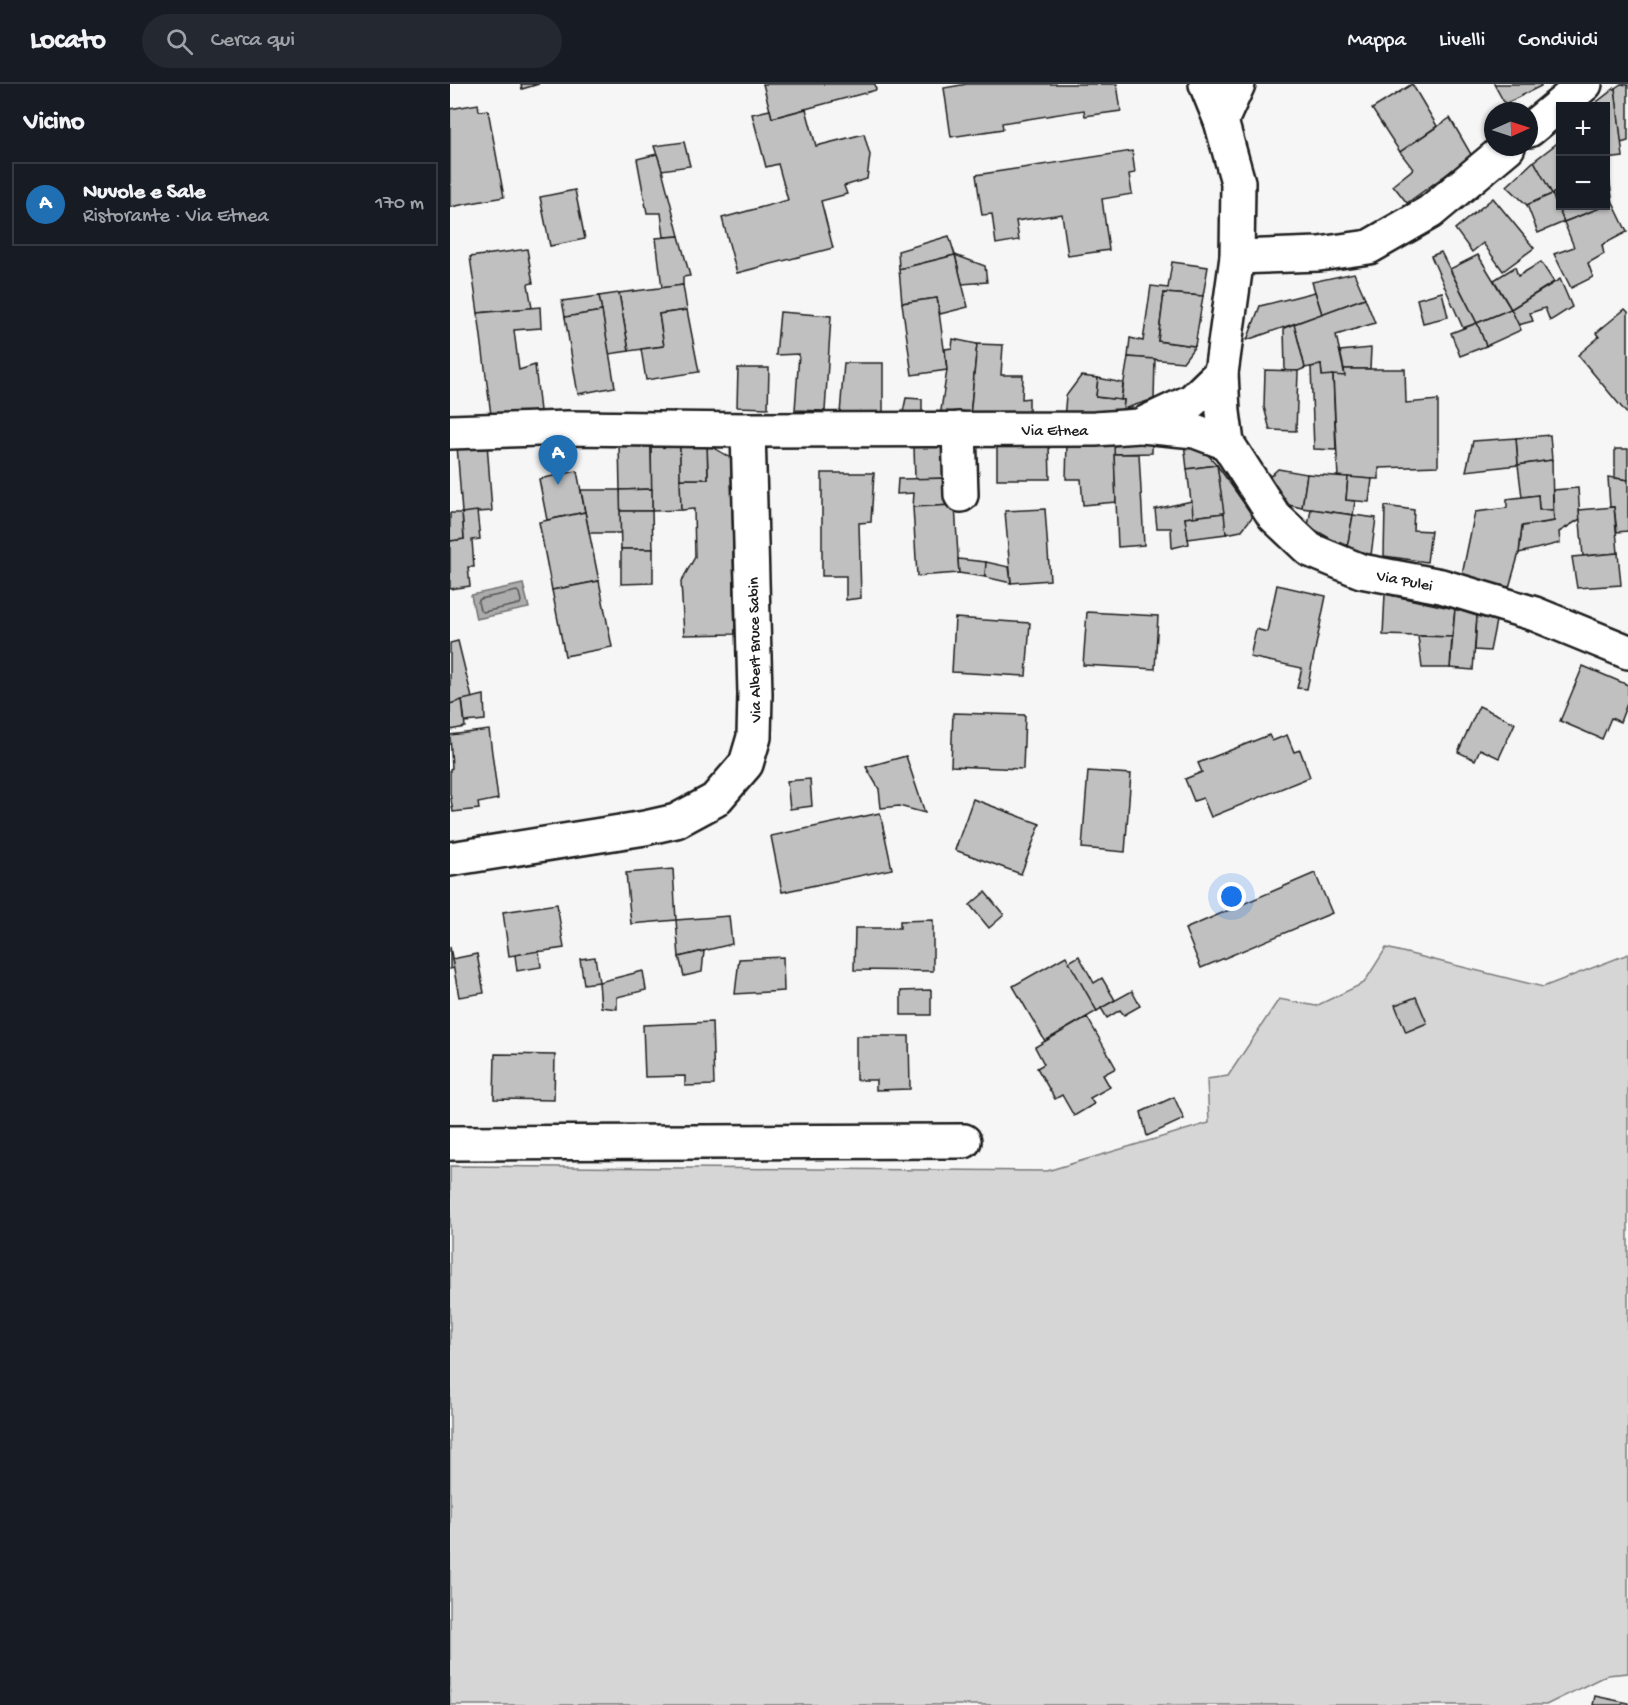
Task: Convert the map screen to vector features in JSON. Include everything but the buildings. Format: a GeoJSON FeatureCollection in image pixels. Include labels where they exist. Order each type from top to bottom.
{"type":"FeatureCollection","features":[{"type":"Feature","properties":{"kind":"main road"},"geometry":{"type":"LineString","coordinates":[[1139,426],[1195,431],[1227,443],[1221,373],[1237,257],[1238,182],[1221,121],[1206,84]]}},
{"type":"Feature","properties":{"kind":"main road"},"geometry":{"type":"LineString","coordinates":[[1221,121],[1238,84]]}},
{"type":"Feature","properties":{"kind":"main road"},"geometry":{"type":"LineString","coordinates":[[1538,123],[1585,84]]}},
{"type":"Feature","properties":{"kind":"main road"},"geometry":{"type":"LineString","coordinates":[[1237,257],[1319,254],[1369,247],[1430,212],[1498,156]]}},
{"type":"Feature","properties":{"kind":"main road","name":"Via Etnea"},"geometry":{"type":"LineString","coordinates":[[450,432],[568,428],[1095,429],[1139,426],[1192,402],[1221,373]]}},
{"type":"Feature","properties":{"kind":"main road"},"geometry":{"type":"LineString","coordinates":[[959,429],[962,495]]}},
{"type":"Feature","properties":{"kind":"main road","name":"Via Albert Bruce Sabin"},"geometry":{"type":"LineString","coordinates":[[450,859],[676,821],[715,800],[746,765],[754,737],[755,694],[748,430]]}},
{"type":"Feature","properties":{"kind":"main road","name":"Via Pulei"},"geometry":{"type":"LineString","coordinates":[[1227,443],[1274,516],[1310,550],[1361,571],[1441,586],[1535,614],[1627,649]]}},
{"type":"Feature","properties":{"kind":"main road"},"geometry":{"type":"LineString","coordinates":[[450,1143],[964,1141]]}},
{"type":"Feature","properties":{"kind":"shaded area"},"geometry":{"type":"Polygon","coordinates":[[[1386,948],[1543,987],[1628,954],[1628,1673],[1607,1675],[1546,1705],[450,1705],[450,1166],[1047,1171],[1209,1123],[1207,1079],[1228,1076],[1279,999],[1316,1006],[1364,983],[1386,948]]]}},
{"type":"Feature","properties":{"kind":"water"},"geometry":{"type":"Polygon","coordinates":[[[523,584],[529,608],[476,619],[471,595],[523,584]]]}},
{"type":"Feature","properties":{"kind":"place","name":"Nuvole e Sale"},"geometry":{"type":"Point","coordinates":[558,485]}}]}
